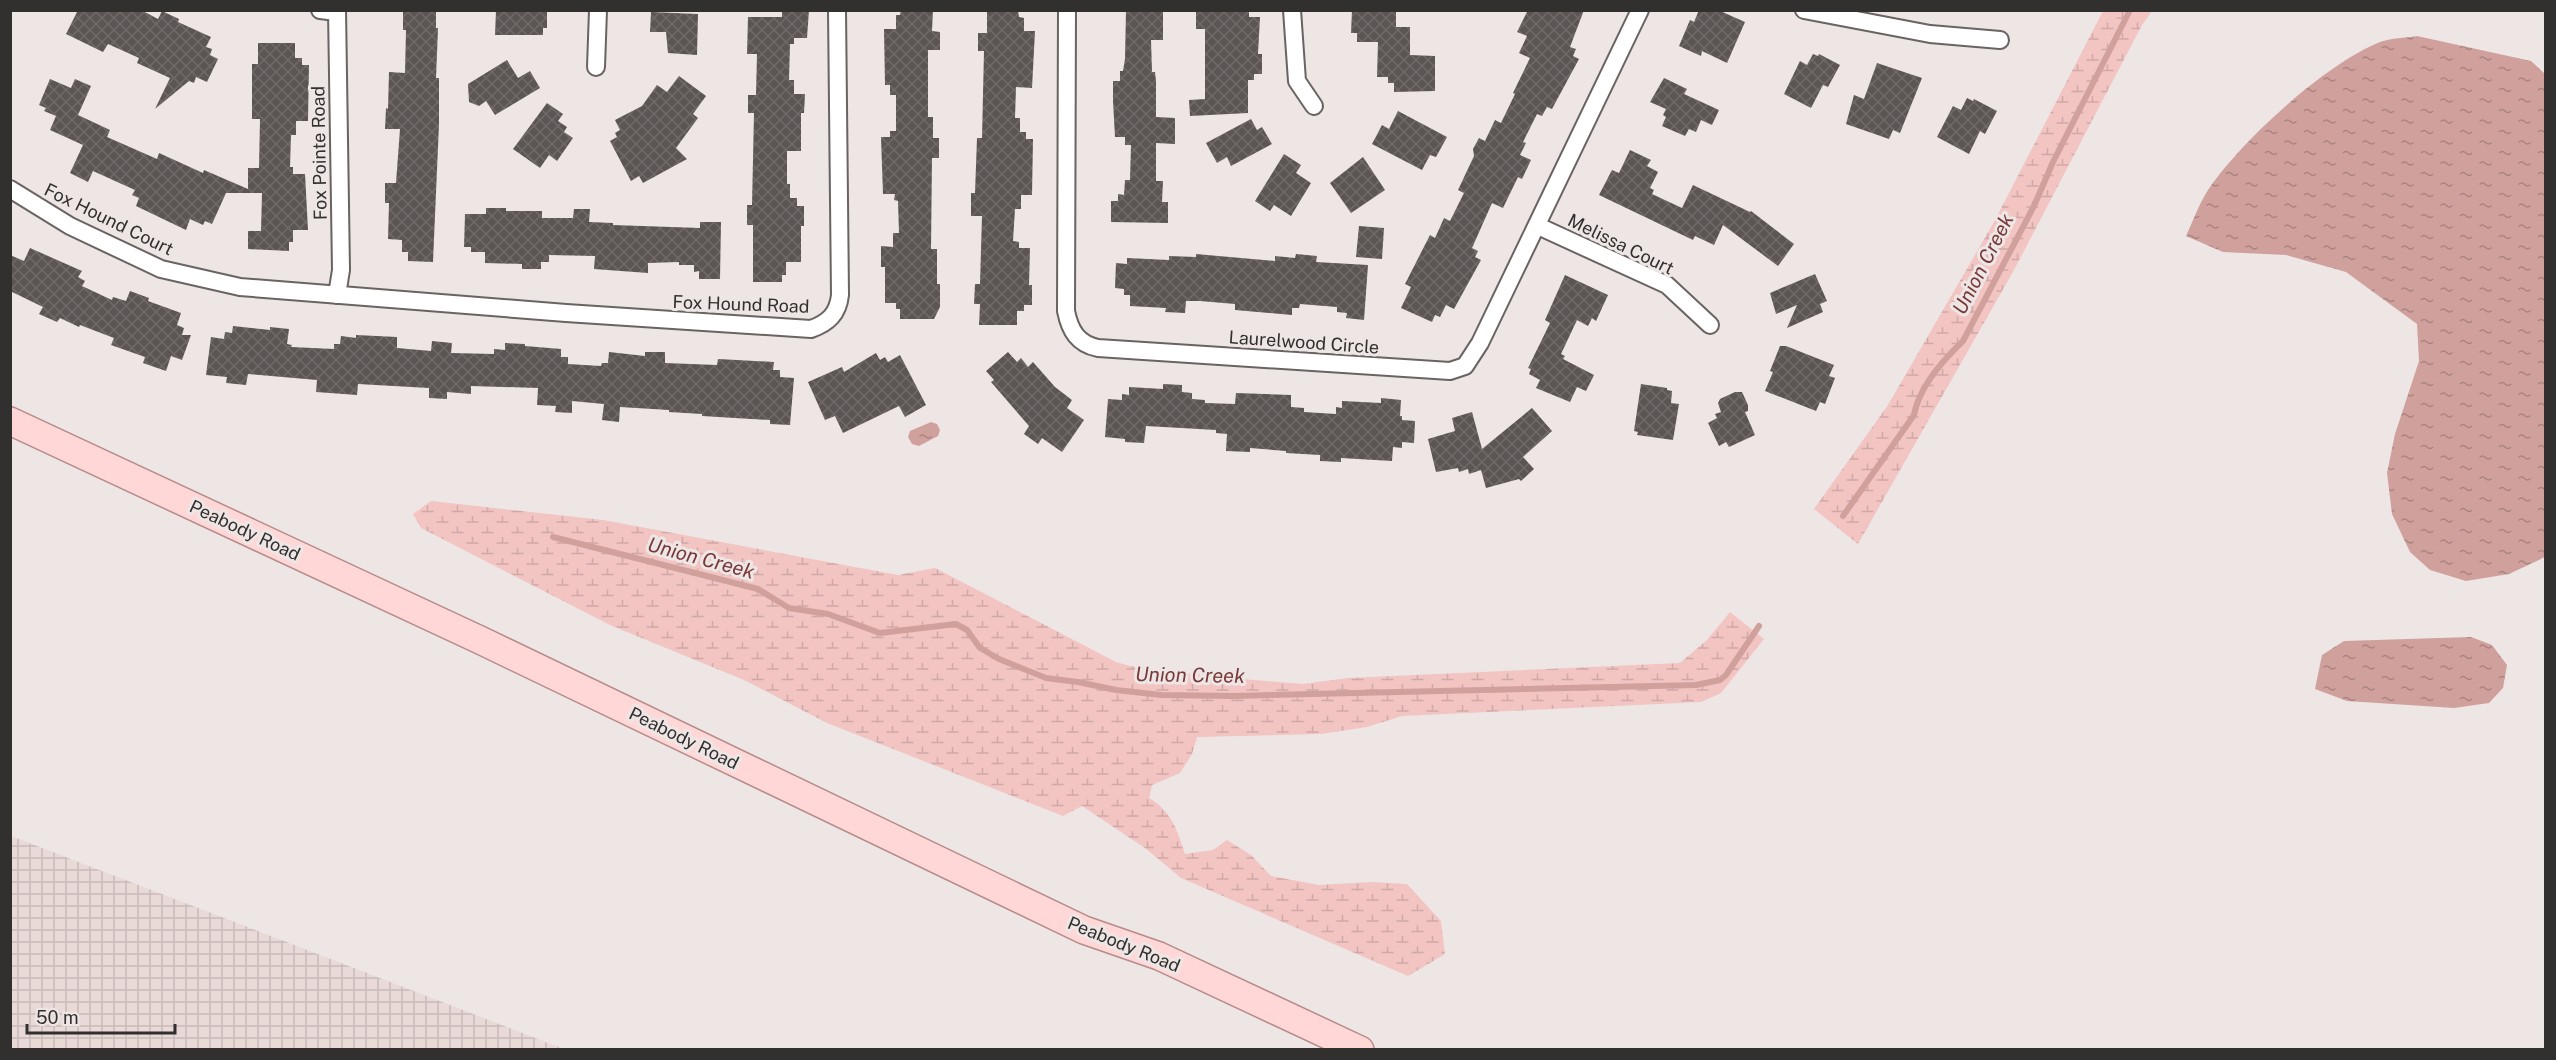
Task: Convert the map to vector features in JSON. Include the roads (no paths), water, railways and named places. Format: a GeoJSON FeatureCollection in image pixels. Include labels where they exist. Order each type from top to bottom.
{"type":"FeatureCollection","features":[{"type":"Feature","properties":{"kind":"main road","name":"Peabody Road"},"geometry":{"type":"LineString","coordinates":[[10,421],[459,631],[1084,930],[1159,956],[1360,1050]]}},
{"type":"Feature","properties":{"kind":"street"},"geometry":{"type":"LineString","coordinates":[[320,10],[337,11]]}},
{"type":"Feature","properties":{"kind":"street"},"geometry":{"type":"LineString","coordinates":[[596,67],[598,10]]}},
{"type":"Feature","properties":{"kind":"street","name":"Fox Hound Road"},"geometry":{"type":"LineString","coordinates":[[337,295],[749,326],[811,329],[820,325],[834,314],[840,295],[837,10]]}},
{"type":"Feature","properties":{"kind":"street","name":"Laurelwood Circle"},"geometry":{"type":"LineString","coordinates":[[1067,10],[1066,311],[1071,330],[1081,342],[1089,346],[1450,371],[1465,366],[1480,343],[1640,10]]}},
{"type":"Feature","properties":{"kind":"street"},"geometry":{"type":"LineString","coordinates":[[1292,10],[1296,81],[1314,106]]}},
{"type":"Feature","properties":{"kind":"street"},"geometry":{"type":"LineString","coordinates":[[1804,10],[1930,34],[2000,40]]}},
{"type":"Feature","properties":{"kind":"street","name":"Fox Pointe Road"},"geometry":{"type":"LineString","coordinates":[[337,11],[341,270],[337,295]]}},
{"type":"Feature","properties":{"kind":"street","name":"Fox Hound Court"},"geometry":{"type":"LineString","coordinates":[[10,189],[70,225],[161,269],[240,286],[337,295]]}},
{"type":"Feature","properties":{"kind":"street","name":"Melissa Court"},"geometry":{"type":"LineString","coordinates":[[1538,225],[1666,285],[1710,326]]}},
{"type":"Feature","properties":{"kind":"water"},"geometry":{"type":"Polygon","coordinates":[[[2417,36],[2531,61],[2545,74],[2545,557],[2509,574],[2466,581],[2430,570],[2410,552],[2392,514],[2387,473],[2395,434],[2419,361],[2417,324],[2346,272],[2286,255],[2223,252],[2186,236],[2205,195],[2223,170],[2262,127],[2286,106],[2310,86],[2358,53],[2380,42],[2417,36]]]}},
{"type":"Feature","properties":{"kind":"water"},"geometry":{"type":"Polygon","coordinates":[[[931,422],[937,424],[940,430],[938,436],[919,446],[912,444],[908,437],[910,431],[931,422]]]}},
{"type":"Feature","properties":{"kind":"water"},"geometry":{"type":"Polygon","coordinates":[[[2471,637],[2492,645],[2507,665],[2503,688],[2489,703],[2454,708],[2347,701],[2315,689],[2322,655],[2344,641],[2471,637]]]}},
{"type":"Feature","properties":{"kind":"waterway","name":"Union Creek"},"geometry":{"type":"LineString","coordinates":[[1843,516],[1914,415],[1926,384],[1963,341],[2034,206],[2053,162],[2130,10]]}},
{"type":"Feature","properties":{"kind":"waterway","name":"Union Creek"},"geometry":{"type":"LineString","coordinates":[[553,537],[758,589],[789,608],[828,614],[880,633],[956,624],[967,630],[980,648],[999,659],[1046,678],[1161,695],[1233,696],[1696,685],[1720,680],[1726,675],[1759,626]]}}]}
